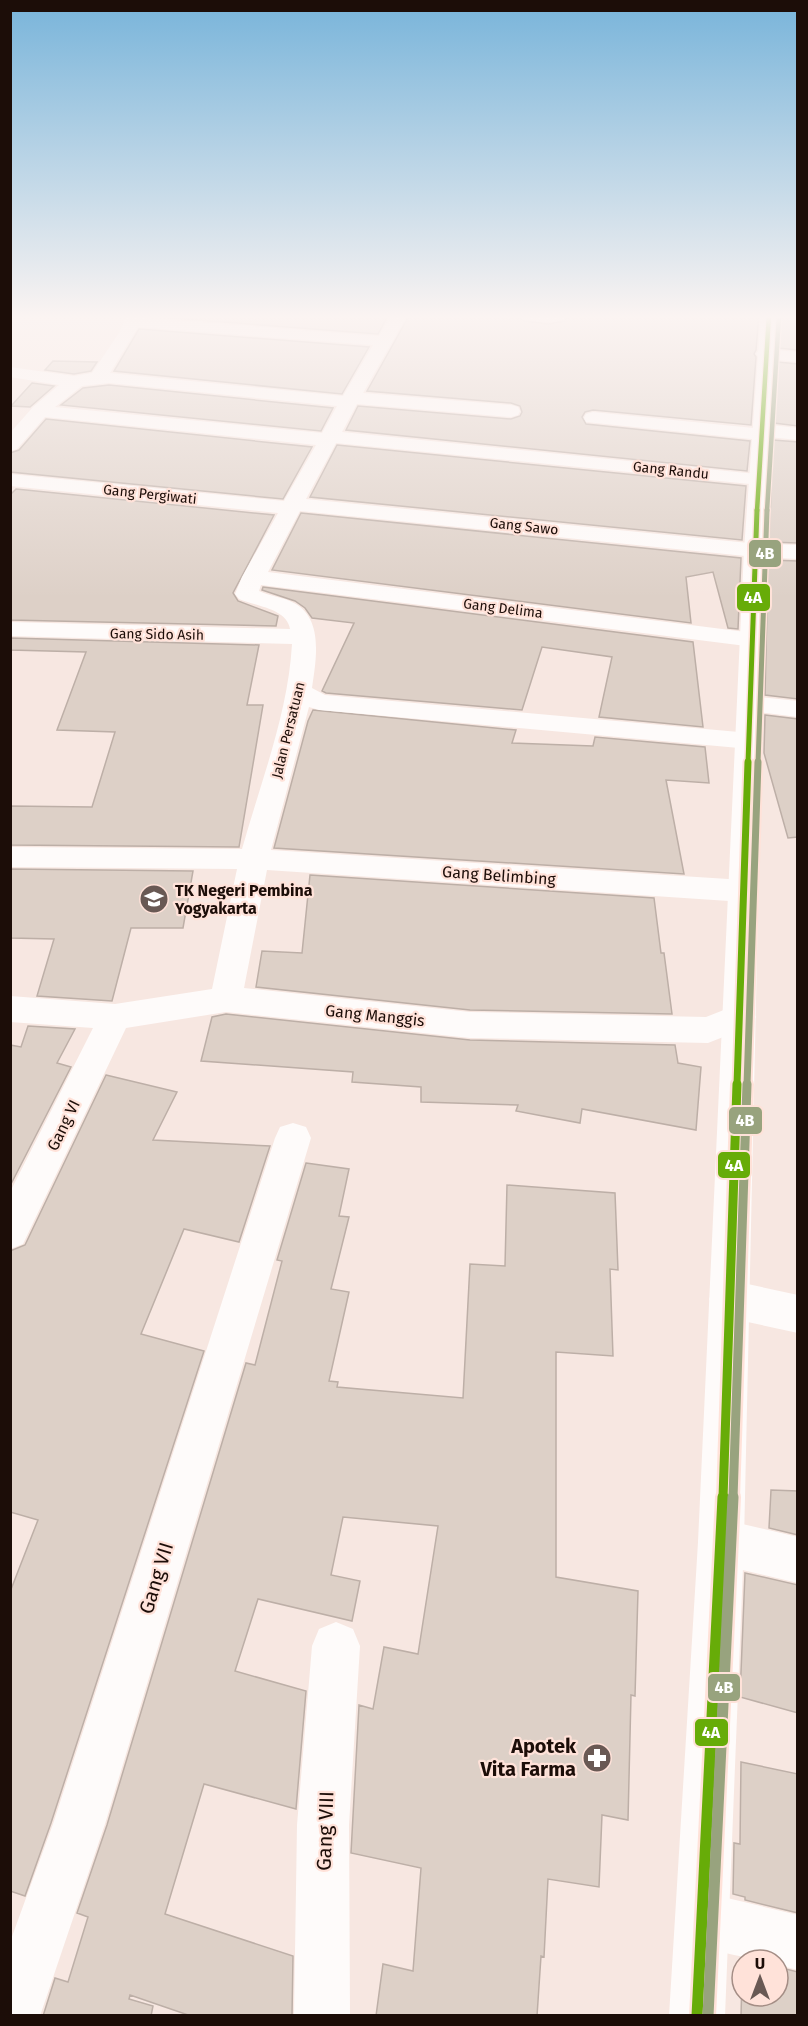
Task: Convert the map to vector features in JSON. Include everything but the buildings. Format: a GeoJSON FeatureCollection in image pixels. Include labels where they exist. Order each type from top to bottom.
{"type":"FeatureCollection","features":[{"type":"Feature","properties":{"kind":"street"},"geometry":{"type":"LineString","coordinates":[[10,445],[45,409]]}},
{"type":"Feature","properties":{"kind":"street"},"geometry":{"type":"LineString","coordinates":[[304,637],[300,622],[292,613],[271,601],[247,594],[247,589],[346,409]]}},
{"type":"Feature","properties":{"kind":"street"},"geometry":{"type":"LineString","coordinates":[[475,409],[511,411]]}},
{"type":"Feature","properties":{"kind":"street"},"geometry":{"type":"LineString","coordinates":[[697,2016],[721,1542],[754,640],[755,549],[761,432],[767,409]]}},
{"type":"Feature","properties":{"kind":"street","name":"Gang Randu"},"geometry":{"type":"LineString","coordinates":[[10,419],[36,416],[330,439],[760,479]]}},
{"type":"Feature","properties":{"kind":"street"},"geometry":{"type":"LineString","coordinates":[[593,418],[798,434]]}},
{"type":"Feature","properties":{"kind":"street","name":"Gang Pergiwati"},"geometry":{"type":"LineString","coordinates":[[10,480],[291,506]]}},
{"type":"Feature","properties":{"kind":"street","name":"Gang Sawo"},"geometry":{"type":"LineString","coordinates":[[291,506],[798,552]]}},
{"type":"Feature","properties":{"kind":"street","name":"Gang Delima"},"geometry":{"type":"LineString","coordinates":[[253,577],[754,640]]}},
{"type":"Feature","properties":{"kind":"street","name":"Gang Sido Asih"},"geometry":{"type":"LineString","coordinates":[[10,629],[304,637]]}},
{"type":"Feature","properties":{"kind":"street","name":"Jalan Persatuan"},"geometry":{"type":"LineString","coordinates":[[226,999],[254,859],[300,692],[304,637]]}},
{"type":"Feature","properties":{"kind":"street"},"geometry":{"type":"LineString","coordinates":[[300,692],[319,702],[750,741]]}},
{"type":"Feature","properties":{"kind":"street"},"geometry":{"type":"LineString","coordinates":[[751,704],[798,709]]}},
{"type":"Feature","properties":{"kind":"street","name":"Gang Belimbing"},"geometry":{"type":"LineString","coordinates":[[10,857],[254,859],[744,891]]}},
{"type":"Feature","properties":{"kind":"street","name":"Gang Manggis"},"geometry":{"type":"LineString","coordinates":[[10,1010],[115,1017],[226,999],[470,1025],[708,1030],[740,1017]]}},
{"type":"Feature","properties":{"kind":"street","name":"Gang VI"},"geometry":{"type":"LineString","coordinates":[[10,1232],[115,1017]]}},
{"type":"Feature","properties":{"kind":"street","name":"Gang VII"},"geometry":{"type":"LineString","coordinates":[[12,2016],[79,1824],[293,1138]]}},
{"type":"Feature","properties":{"kind":"street"},"geometry":{"type":"LineString","coordinates":[[729,1299],[798,1314]]}},
{"type":"Feature","properties":{"kind":"street"},"geometry":{"type":"LineString","coordinates":[[721,1542],[798,1560]]}},
{"type":"Feature","properties":{"kind":"street","name":"Gang VIII"},"geometry":{"type":"LineString","coordinates":[[322,2016],[323,1825],[336,1646]]}},
{"type":"Feature","properties":{"kind":"street"},"geometry":{"type":"LineString","coordinates":[[702,1918],[798,1943]]}},
{"type":"Feature","properties":{"kind":"transit line","name":"4A"},"geometry":{"type":"LineString","coordinates":[[697,2016],[721,1542],[755,550],[763,409]]}},
{"type":"Feature","properties":{"kind":"transit line","name":"4B"},"geometry":{"type":"LineString","coordinates":[[708,2016],[731,1542],[765,550],[773,409]]}},
{"type":"Feature","properties":{"kind":"place","name":"TK Negeri Pembina Yogyakarta"},"geometry":{"type":"Point","coordinates":[154,899]}},
{"type":"Feature","properties":{"kind":"place","name":"Apotek Vita Farma"},"geometry":{"type":"Point","coordinates":[597,1758]}}]}
